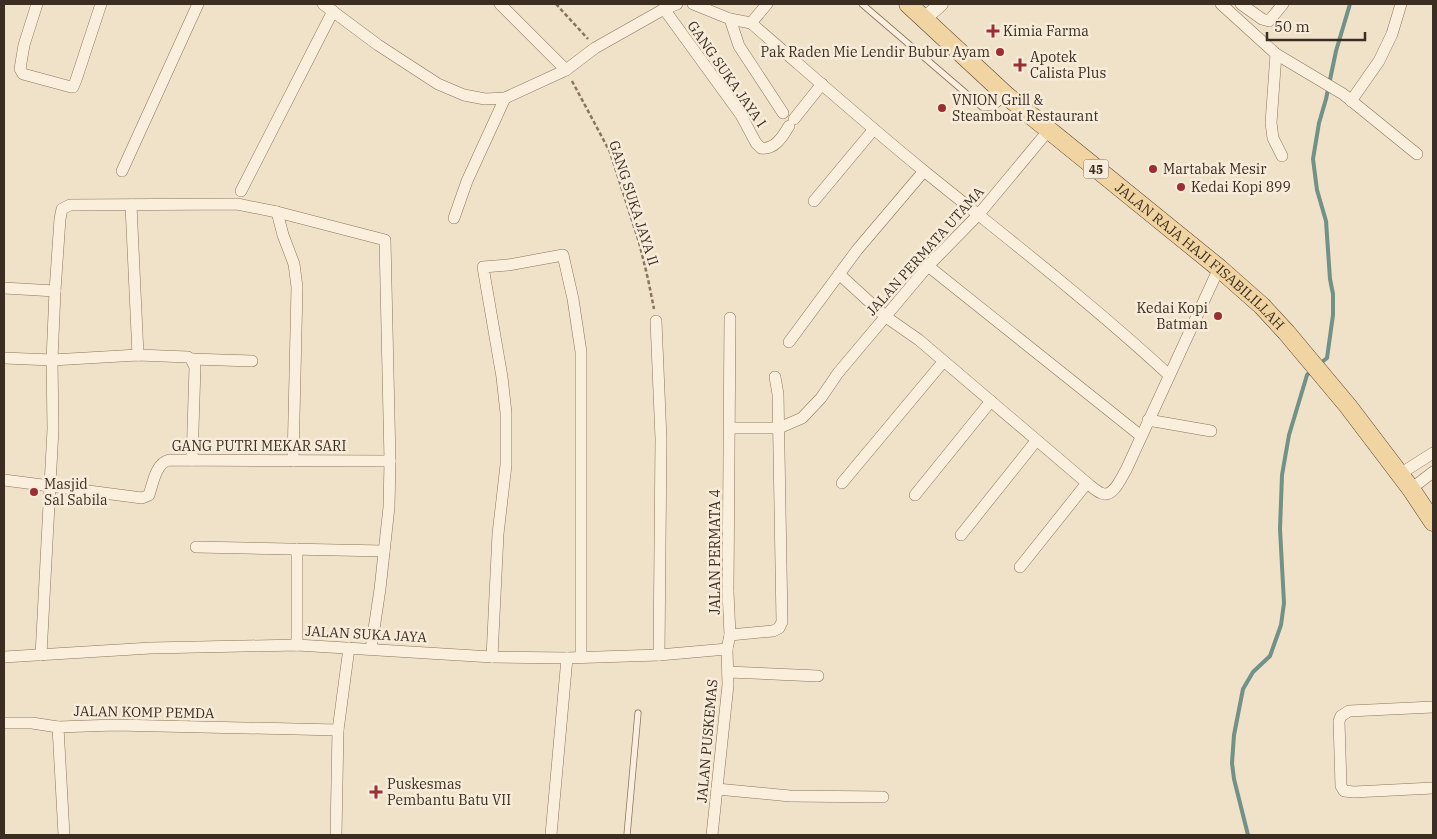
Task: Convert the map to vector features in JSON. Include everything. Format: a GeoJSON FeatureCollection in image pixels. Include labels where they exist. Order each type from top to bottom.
{"type":"FeatureCollection","features":[{"type":"Feature","properties":{"kind":"main road","name":"JALAN RAJA HAJI FISABILILLAH"},"geometry":{"type":"LineString","coordinates":[[908,4],[1007,96],[1219,268],[1262,306],[1348,406],[1411,489],[1433,522]]}},
{"type":"Feature","properties":{"kind":"street"},"geometry":{"type":"LineString","coordinates":[[37,4],[24,45],[20,69],[23,74],[71,87],[76,80],[101,4]]}},
{"type":"Feature","properties":{"kind":"street"},"geometry":{"type":"LineString","coordinates":[[122,171],[198,4]]}},
{"type":"Feature","properties":{"kind":"street"},"geometry":{"type":"LineString","coordinates":[[323,4],[378,45],[438,84],[464,95],[478,98],[505,98],[566,70],[611,39],[664,9],[677,4]]}},
{"type":"Feature","properties":{"kind":"street"},"geometry":{"type":"LineString","coordinates":[[500,4],[566,70]]}},
{"type":"Feature","properties":{"kind":"street"},"geometry":{"type":"LineString","coordinates":[[693,4],[730,19],[750,23],[924,171],[980,214],[1141,349],[1169,375]]}},
{"type":"Feature","properties":{"kind":"street"},"geometry":{"type":"LineString","coordinates":[[750,23],[767,4]]}},
{"type":"Feature","properties":{"kind":"street"},"geometry":{"type":"LineString","coordinates":[[924,19],[941,4]]}},
{"type":"Feature","properties":{"kind":"street"},"geometry":{"type":"LineString","coordinates":[[1221,4],[1276,54],[1343,94],[1417,154]]}},
{"type":"Feature","properties":{"kind":"street"},"geometry":{"type":"LineString","coordinates":[[1241,4],[1262,19],[1269,21],[1283,4]]}},
{"type":"Feature","properties":{"kind":"street"},"geometry":{"type":"LineString","coordinates":[[1351,101],[1379,61],[1392,34],[1401,4]]}},
{"type":"Feature","properties":{"kind":"street","name":"GANG SUKA JAYA I"},"geometry":{"type":"LineString","coordinates":[[664,9],[741,115],[756,143],[761,148],[772,147],[783,136],[822,84]]}},
{"type":"Feature","properties":{"kind":"street"},"geometry":{"type":"LineString","coordinates":[[241,191],[334,11]]}},
{"type":"Feature","properties":{"kind":"street"},"geometry":{"type":"LineString","coordinates":[[730,19],[740,46],[783,113]]}},
{"type":"Feature","properties":{"kind":"street"},"geometry":{"type":"LineString","coordinates":[[1276,54],[1271,123],[1273,138],[1282,156]]}},
{"type":"Feature","properties":{"kind":"street"},"geometry":{"type":"LineString","coordinates":[[454,218],[467,181],[505,98]]}},
{"type":"Feature","properties":{"kind":"street"},"geometry":{"type":"LineString","coordinates":[[814,202],[874,129]]}},
{"type":"Feature","properties":{"kind":"street","name":"JALAN PERMATA UTAMA"},"geometry":{"type":"LineString","coordinates":[[779,428],[802,418],[821,398],[838,374],[928,266],[980,214],[1048,130]]}},
{"type":"Feature","properties":{"kind":"street"},"geometry":{"type":"LineString","coordinates":[[789,342],[839,274],[924,171]]}},
{"type":"Feature","properties":{"kind":"street"},"geometry":{"type":"LineString","coordinates":[[41,656],[53,429],[54,291],[62,209],[70,205],[237,204],[277,212],[385,240],[390,461],[389,507],[371,649]]}},
{"type":"Feature","properties":{"kind":"street"},"geometry":{"type":"LineString","coordinates":[[131,205],[138,356]]}},
{"type":"Feature","properties":{"kind":"street"},"geometry":{"type":"LineString","coordinates":[[277,212],[294,264],[297,286],[293,461]]}},
{"type":"Feature","properties":{"kind":"street"},"geometry":{"type":"LineString","coordinates":[[492,657],[498,534],[506,465],[506,413],[502,377],[483,267],[508,265],[563,255],[573,299],[581,352],[580,657]]}},
{"type":"Feature","properties":{"kind":"street"},"geometry":{"type":"LineString","coordinates":[[928,266],[1141,436]]}},
{"type":"Feature","properties":{"kind":"street"},"geometry":{"type":"LineString","coordinates":[[839,274],[886,317],[919,340],[1087,483],[1101,494],[1107,494],[1111,492],[1126,470],[1219,268]]}},
{"type":"Feature","properties":{"kind":"street"},"geometry":{"type":"LineString","coordinates":[[4,288],[54,291]]}},
{"type":"Feature","properties":{"kind":"street","name":"JALAN PERMATA 4"},"geometry":{"type":"LineString","coordinates":[[727,649],[730,635],[728,592],[730,318]]}},
{"type":"Feature","properties":{"kind":"street"},"geometry":{"type":"LineString","coordinates":[[656,321],[661,440],[659,655]]}},
{"type":"Feature","properties":{"kind":"street"},"geometry":{"type":"LineString","coordinates":[[4,358],[52,360],[138,356],[252,361]]}},
{"type":"Feature","properties":{"kind":"street"},"geometry":{"type":"LineString","coordinates":[[191,359],[195,367],[192,460]]}},
{"type":"Feature","properties":{"kind":"street"},"geometry":{"type":"LineString","coordinates":[[842,483],[943,362]]}},
{"type":"Feature","properties":{"kind":"street"},"geometry":{"type":"LineString","coordinates":[[730,635],[774,631],[779,628],[782,622],[779,428],[778,394],[775,377]]}},
{"type":"Feature","properties":{"kind":"street"},"geometry":{"type":"LineString","coordinates":[[915,495],[991,401]]}},
{"type":"Feature","properties":{"kind":"street"},"geometry":{"type":"LineString","coordinates":[[1148,420],[1211,432]]}},
{"type":"Feature","properties":{"kind":"street"},"geometry":{"type":"LineString","coordinates":[[730,428],[779,428]]}},
{"type":"Feature","properties":{"kind":"street"},"geometry":{"type":"LineString","coordinates":[[961,535],[1036,441]]}},
{"type":"Feature","properties":{"kind":"street"},"geometry":{"type":"LineString","coordinates":[[1400,474],[1433,452]]}},
{"type":"Feature","properties":{"kind":"street","name":"GANG PUTRI MEKAR SARI"},"geometry":{"type":"LineString","coordinates":[[4,480],[142,498],[149,495],[159,466],[164,462],[192,460],[390,461]]}},
{"type":"Feature","properties":{"kind":"street"},"geometry":{"type":"LineString","coordinates":[[1411,489],[1433,472]]}},
{"type":"Feature","properties":{"kind":"street"},"geometry":{"type":"LineString","coordinates":[[1020,567],[1087,483]]}},
{"type":"Feature","properties":{"kind":"street"},"geometry":{"type":"LineString","coordinates":[[196,547],[384,551]]}},
{"type":"Feature","properties":{"kind":"street"},"geometry":{"type":"LineString","coordinates":[[297,549],[297,645]]}},
{"type":"Feature","properties":{"kind":"street","name":"JALAN SUKA JAYA"},"geometry":{"type":"LineString","coordinates":[[4,657],[151,648],[297,645],[492,657],[567,658],[659,655],[727,649]]}},
{"type":"Feature","properties":{"kind":"street"},"geometry":{"type":"LineString","coordinates":[[336,835],[338,730],[349,648]]}},
{"type":"Feature","properties":{"kind":"street","name":"JALAN PUSKEMAS"},"geometry":{"type":"LineString","coordinates":[[712,835],[728,672],[727,649]]}},
{"type":"Feature","properties":{"kind":"street"},"geometry":{"type":"LineString","coordinates":[[551,835],[567,658]]}},
{"type":"Feature","properties":{"kind":"street"},"geometry":{"type":"LineString","coordinates":[[728,672],[818,676]]}},
{"type":"Feature","properties":{"kind":"street"},"geometry":{"type":"LineString","coordinates":[[1433,707],[1349,711],[1341,716],[1338,721],[1341,786],[1344,790],[1354,792],[1433,788]]}},
{"type":"Feature","properties":{"kind":"street"},"geometry":{"type":"LineString","coordinates":[[4,723],[32,723],[58,727]]}},
{"type":"Feature","properties":{"kind":"street","name":"JALAN KOMP PEMDA"},"geometry":{"type":"LineString","coordinates":[[64,835],[58,727],[115,725],[338,730]]}},
{"type":"Feature","properties":{"kind":"street"},"geometry":{"type":"LineString","coordinates":[[717,789],[790,796],[883,796]]}},
{"type":"Feature","properties":{"kind":"lane"},"geometry":{"type":"LineString","coordinates":[[862,4],[982,107],[990,109],[995,107],[1007,96]]}},
{"type":"Feature","properties":{"kind":"lane"},"geometry":{"type":"LineString","coordinates":[[627,835],[638,713]]}},
{"type":"Feature","properties":{"kind":"path"},"geometry":{"type":"LineString","coordinates":[[556,4],[596,48]]}},
{"type":"Feature","properties":{"kind":"path","name":"GANG SUKA JAYA II"},"geometry":{"type":"LineString","coordinates":[[566,70],[610,152],[639,242],[656,321]]}},
{"type":"Feature","properties":{"kind":"waterway"},"geometry":{"type":"LineString","coordinates":[[1318,365],[1327,358],[1333,315],[1333,294],[1330,279],[1326,221],[1317,190],[1313,159],[1319,123],[1336,51],[1350,4]]}},
{"type":"Feature","properties":{"kind":"waterway"},"geometry":{"type":"LineString","coordinates":[[1248,835],[1234,779],[1232,763],[1234,735],[1243,689],[1253,672],[1270,656],[1281,625],[1284,603],[1280,529],[1282,475],[1289,435],[1307,375],[1311,371]]}},
{"type":"Feature","properties":{"kind":"place","name":"Kimia Farma"},"geometry":{"type":"Point","coordinates":[993,31]}},
{"type":"Feature","properties":{"kind":"place","name":"Pak Raden Mie Lendir Bubur Ayam"},"geometry":{"type":"Point","coordinates":[1000,52]}},
{"type":"Feature","properties":{"kind":"place","name":"Apotek Calista Plus"},"geometry":{"type":"Point","coordinates":[1020,65]}},
{"type":"Feature","properties":{"kind":"place","name":"VNION Grill & Steamboat Restaurant"},"geometry":{"type":"Point","coordinates":[942,108]}},
{"type":"Feature","properties":{"kind":"place","name":"Martabak Mesir"},"geometry":{"type":"Point","coordinates":[1153,169]}},
{"type":"Feature","properties":{"kind":"place","name":"Kedai Kopi 899"},"geometry":{"type":"Point","coordinates":[1181,187]}},
{"type":"Feature","properties":{"kind":"place","name":"Kedai Kopi Batman"},"geometry":{"type":"Point","coordinates":[1218,316]}},
{"type":"Feature","properties":{"kind":"place","name":"Masjid Sal Sabila"},"geometry":{"type":"Point","coordinates":[34,492]}},
{"type":"Feature","properties":{"kind":"place","name":"Puskesmas Pembantu Batu VII"},"geometry":{"type":"Point","coordinates":[376,792]}}]}
